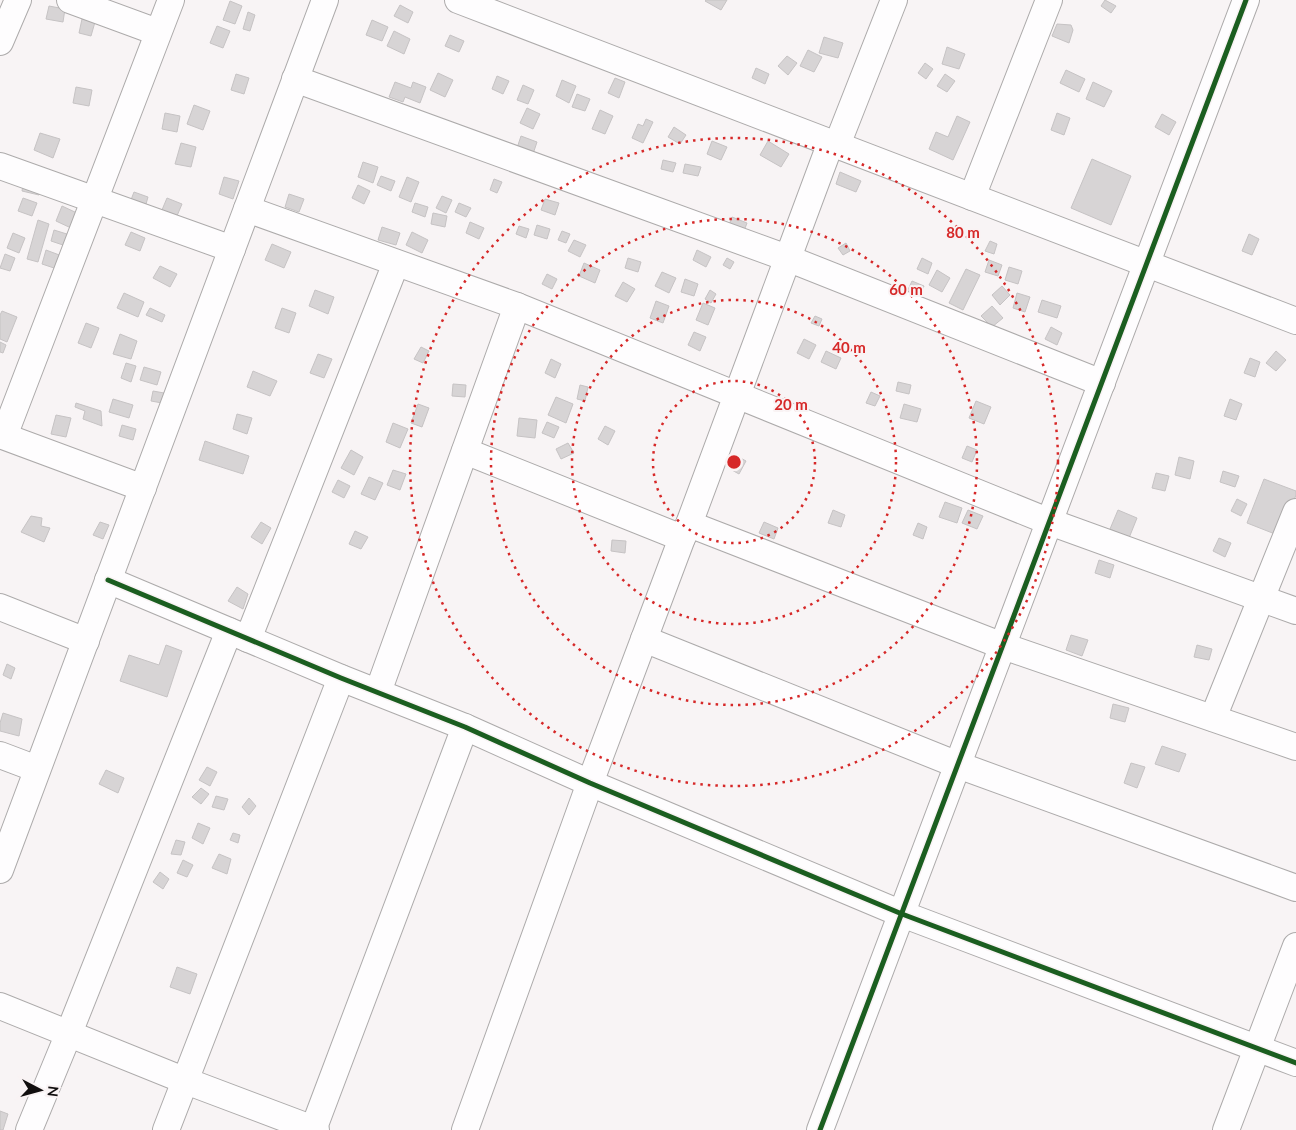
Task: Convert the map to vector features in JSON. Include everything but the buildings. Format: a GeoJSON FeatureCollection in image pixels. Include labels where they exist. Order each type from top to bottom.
{"type":"FeatureCollection","features":[{"type":"Feature","properties":{"kind":"street"},"geometry":{"type":"LineString","coordinates":[[0,42],[18,0]]}},
{"type":"Feature","properties":{"kind":"street"},"geometry":{"type":"LineString","coordinates":[[70,0],[157,32]]}},
{"type":"Feature","properties":{"kind":"street"},"geometry":{"type":"LineString","coordinates":[[142,488],[2,436],[171,0]]}},
{"type":"Feature","properties":{"kind":"street"},"geometry":{"type":"LineString","coordinates":[[0,870],[325,0]]}},
{"type":"Feature","properties":{"kind":"street"},"geometry":{"type":"LineString","coordinates":[[458,0],[1296,321]]}},
{"type":"Feature","properties":{"kind":"street"},"geometry":{"type":"LineString","coordinates":[[972,197],[1049,0]]}},
{"type":"Feature","properties":{"kind":"street"},"geometry":{"type":"LineString","coordinates":[[820,1130],[1246,0]]}},
{"type":"Feature","properties":{"kind":"street"},"geometry":{"type":"LineString","coordinates":[[465,1130],[590,783],[787,258],[834,144],[887,2]]}},
{"type":"Feature","properties":{"kind":"street"},"geometry":{"type":"LineString","coordinates":[[295,79],[787,258],[1102,382]]}},
{"type":"Feature","properties":{"kind":"street"},"geometry":{"type":"LineString","coordinates":[[0,166],[232,249]]}},
{"type":"Feature","properties":{"kind":"street"},"geometry":{"type":"LineString","coordinates":[[247,209],[517,306],[1050,522],[1296,611]]}},
{"type":"Feature","properties":{"kind":"street"},"geometry":{"type":"LineString","coordinates":[[29,1130],[396,263]]}},
{"type":"Feature","properties":{"kind":"street"},"geometry":{"type":"LineString","coordinates":[[378,692],[517,306]]}},
{"type":"Feature","properties":{"kind":"street"},"geometry":{"type":"LineString","coordinates":[[465,451],[1003,646],[1296,747]]}},
{"type":"Feature","properties":{"kind":"street"},"geometry":{"type":"LineString","coordinates":[[1213,718],[1296,512]]}},
{"type":"Feature","properties":{"kind":"street"},"geometry":{"type":"LineString","coordinates":[[108,580],[342,678],[465,727],[590,783],[902,914],[1296,1063]]}},
{"type":"Feature","properties":{"kind":"street"},"geometry":{"type":"LineString","coordinates":[[0,607],[86,641]]}},
{"type":"Feature","properties":{"kind":"street"},"geometry":{"type":"LineString","coordinates":[[644,639],[958,765],[1296,888]]}},
{"type":"Feature","properties":{"kind":"street"},"geometry":{"type":"LineString","coordinates":[[166,1130],[342,678]]}},
{"type":"Feature","properties":{"kind":"street"},"geometry":{"type":"LineString","coordinates":[[0,1006],[186,1081],[315,1130],[465,727]]}},
{"type":"Feature","properties":{"kind":"street"},"geometry":{"type":"LineString","coordinates":[[0,755],[37,770]]}},
{"type":"Feature","properties":{"kind":"street"},"geometry":{"type":"LineString","coordinates":[[1226,1130],[1296,946]]}},
{"type":"Feature","properties":{"kind":"cycle path"},"geometry":{"type":"LineString","coordinates":[[820,1130],[1246,0]]}},
{"type":"Feature","properties":{"kind":"cycle path"},"geometry":{"type":"LineString","coordinates":[[108,580],[341,678],[465,727],[590,783],[902,914],[1296,1063]]}}]}
